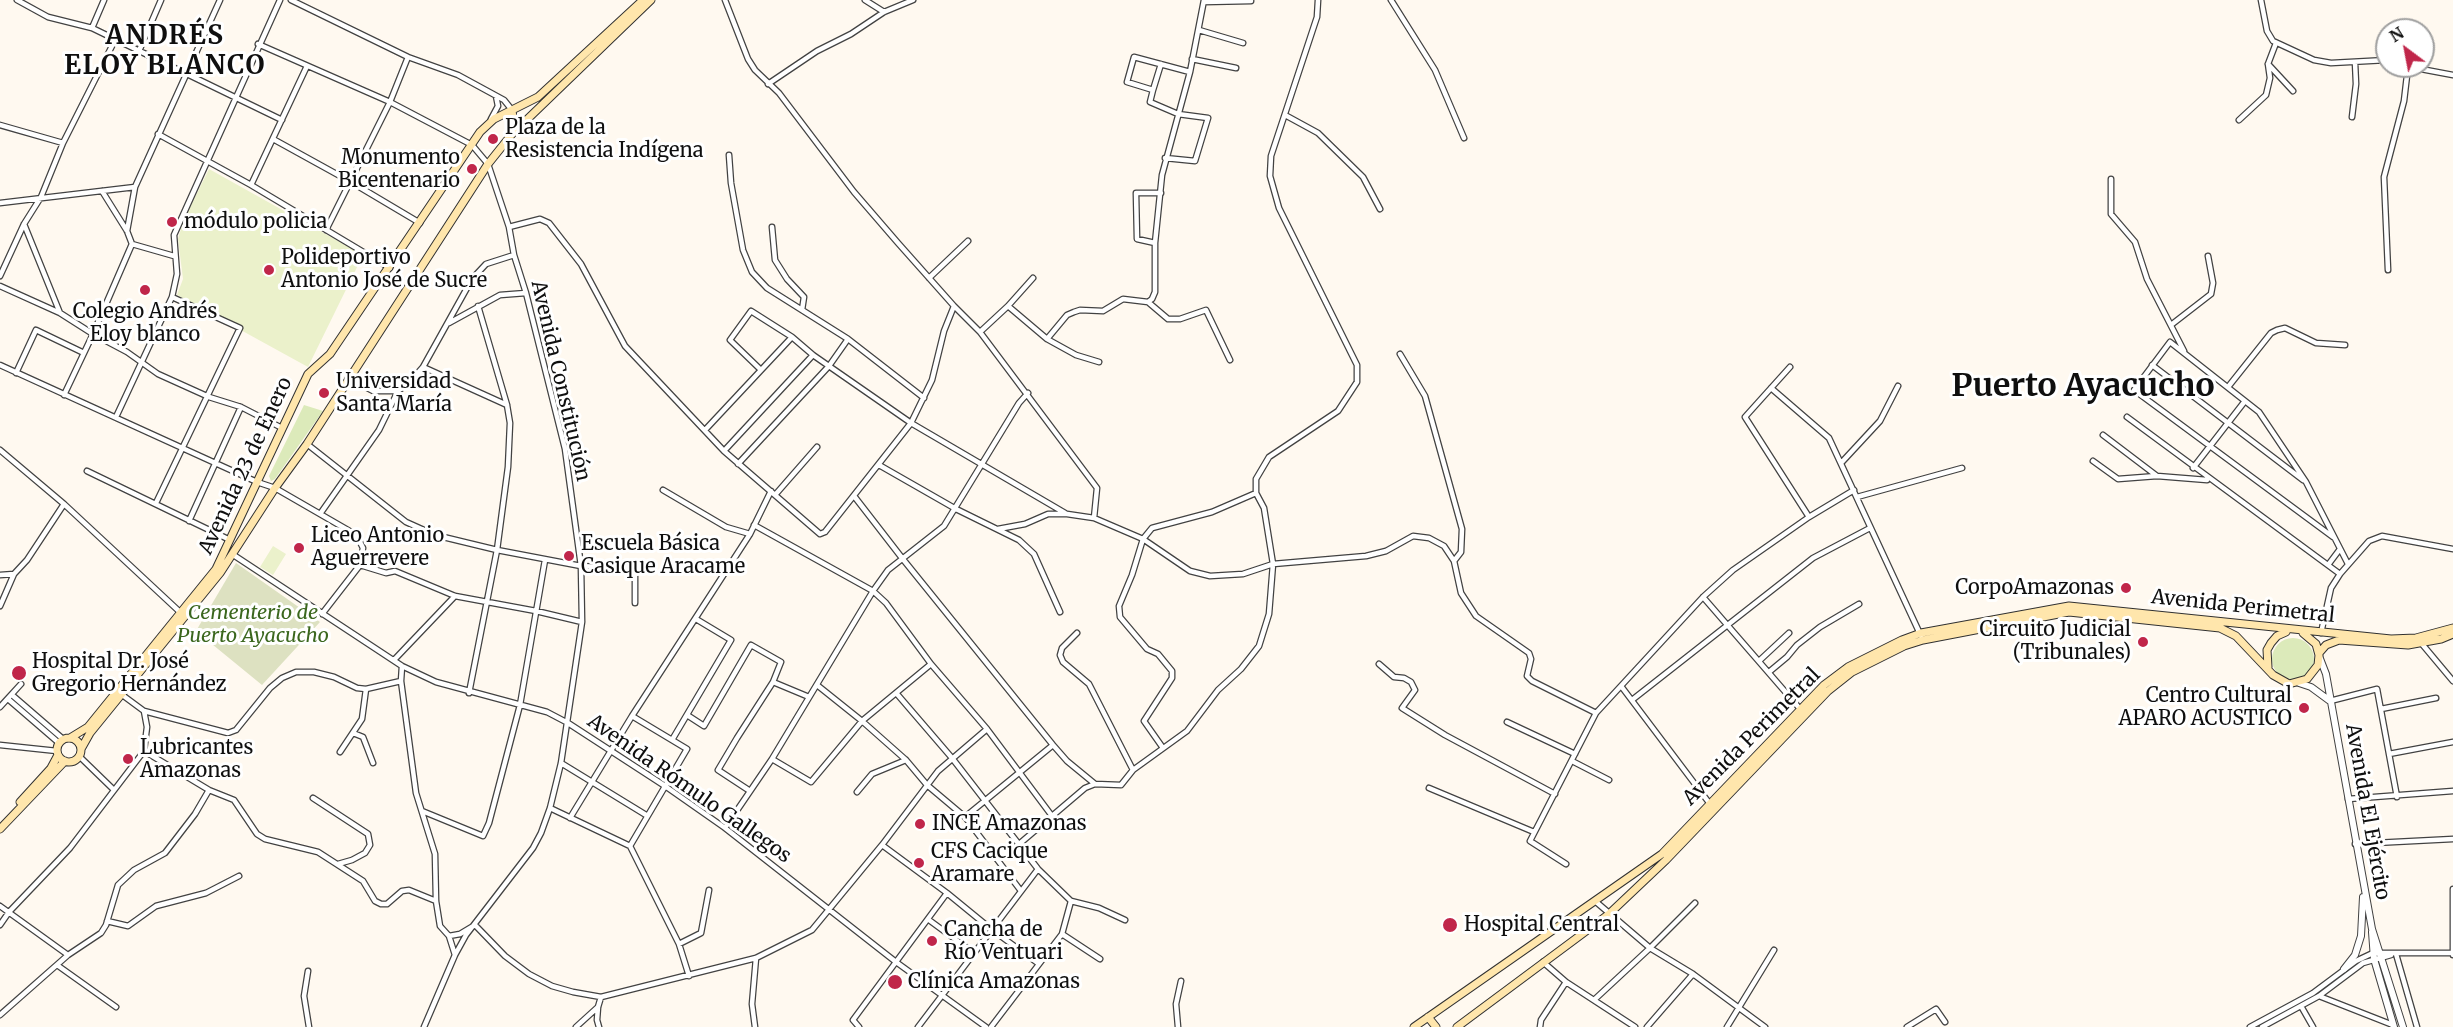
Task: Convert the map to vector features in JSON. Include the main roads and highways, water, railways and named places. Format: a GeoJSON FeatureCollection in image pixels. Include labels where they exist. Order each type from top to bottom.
{"type":"FeatureCollection","features":[{"type":"Feature","properties":{"kind":"main road","name":"Avenida 23 de Enero"},"geometry":{"type":"LineString","coordinates":[[228,552],[230,540],[308,374],[330,354],[489,122],[538,97],[643,0]]}},
{"type":"Feature","properties":{"kind":"main road","name":"Avenida 23 de Enero"},"geometry":{"type":"LineString","coordinates":[[80,753],[90,733],[183,615],[307,444],[488,164],[512,134],[651,0]]}},
{"type":"Feature","properties":{"kind":"main road"},"geometry":{"type":"LineString","coordinates":[[512,110],[514,122],[512,134]]}},
{"type":"Feature","properties":{"kind":"main road"},"geometry":{"type":"LineString","coordinates":[[500,116],[508,115],[514,122]]}},
{"type":"Feature","properties":{"kind":"main road","name":"Avenida Perimetral"},"geometry":{"type":"LineString","coordinates":[[1922,637],[2068,606],[2202,618],[2293,631],[2391,639],[2416,638],[2453,627]]}},
{"type":"Feature","properties":{"kind":"main road","name":"Avenida Perimetral"},"geometry":{"type":"LineString","coordinates":[[1414,1027],[1662,854],[1824,686],[1848,667],[1902,640],[2069,612],[2220,628],[2236,636],[2268,667]]}},
{"type":"Feature","properties":{"kind":"main road","name":"Avenida 23 de Enero"},"geometry":{"type":"LineString","coordinates":[[0,824],[51,768],[61,745],[88,727],[183,615]]}},
{"type":"Feature","properties":{"kind":"main road"},"geometry":{"type":"LineString","coordinates":[[2293,631],[2310,637],[2319,654],[2314,673],[2299,683],[2280,681],[2268,667],[2267,650],[2271,642],[2284,632],[2293,631]]}},
{"type":"Feature","properties":{"kind":"main road","name":"Avenida Perimetral"},"geometry":{"type":"LineString","coordinates":[[2319,654],[2326,645],[2339,640],[2390,645],[2422,644],[2453,634]]}},
{"type":"Feature","properties":{"kind":"main road"},"geometry":{"type":"LineString","coordinates":[[0,829],[65,761],[73,761],[80,753],[78,742],[61,745],[65,761]]}},
{"type":"Feature","properties":{"kind":"main road","name":"Avenida Perimetral"},"geometry":{"type":"LineString","coordinates":[[1457,1027],[1609,914],[1666,860],[1711,805]]}},
{"type":"Feature","properties":{"kind":"main road"},"geometry":{"type":"LineString","coordinates":[[1428,1017],[1436,1027]]}},
{"type":"Feature","properties":{"kind":"place","name":"Plaza de la Resistencia Indígena"},"geometry":{"type":"Point","coordinates":[493,139]}},
{"type":"Feature","properties":{"kind":"place","name":"Monumento Bicentenario"},"geometry":{"type":"Point","coordinates":[472,169]}},
{"type":"Feature","properties":{"kind":"place","name":"módulo policia"},"geometry":{"type":"Point","coordinates":[172,222]}},
{"type":"Feature","properties":{"kind":"place","name":"Polideportivo Antonio José de Sucre"},"geometry":{"type":"Point","coordinates":[269,270]}},
{"type":"Feature","properties":{"kind":"place","name":"Colegio Andrés Eloy blanco"},"geometry":{"type":"Point","coordinates":[145,290]}},
{"type":"Feature","properties":{"kind":"place","name":"Universidad Santa María"},"geometry":{"type":"Point","coordinates":[324,393]}},
{"type":"Feature","properties":{"kind":"place","name":"Liceo Antonio Aguerrevere"},"geometry":{"type":"Point","coordinates":[299,548]}},
{"type":"Feature","properties":{"kind":"place","name":"Escuela Básica Casique Aracame"},"geometry":{"type":"Point","coordinates":[569,556]}},
{"type":"Feature","properties":{"kind":"place","name":"CorpoAmazonas"},"geometry":{"type":"Point","coordinates":[2126,588]}},
{"type":"Feature","properties":{"kind":"place","name":"Circuito Judicial (Tribunales)"},"geometry":{"type":"Point","coordinates":[2143,642]}},
{"type":"Feature","properties":{"kind":"place","name":"Hospital Dr. José Gregorio Hernández"},"geometry":{"type":"Point","coordinates":[19,673]}},
{"type":"Feature","properties":{"kind":"place","name":"Centro Cultural APARO ACUSTICO"},"geometry":{"type":"Point","coordinates":[2304,708]}},
{"type":"Feature","properties":{"kind":"place","name":"Lubricantes Amazonas"},"geometry":{"type":"Point","coordinates":[128,759]}},
{"type":"Feature","properties":{"kind":"place","name":"INCE Amazonas"},"geometry":{"type":"Point","coordinates":[920,824]}},
{"type":"Feature","properties":{"kind":"place","name":"CFS Cacique Aramare"},"geometry":{"type":"Point","coordinates":[919,863]}},
{"type":"Feature","properties":{"kind":"place","name":"Hospital Central"},"geometry":{"type":"Point","coordinates":[1450,925]}},
{"type":"Feature","properties":{"kind":"place","name":"Cancha de Río Ventuari"},"geometry":{"type":"Point","coordinates":[932,941]}},
{"type":"Feature","properties":{"kind":"place","name":"Clínica Amazonas"},"geometry":{"type":"Point","coordinates":[895,982]}},
{"type":"Feature","properties":{"kind":"district","name":"ANDRÉS ELOY BLANCO"},"geometry":{"type":"Point","coordinates":[165,52]}},
{"type":"Feature","properties":{"kind":"district","name":"Puerto Ayacucho"},"geometry":{"type":"Point","coordinates":[2083,387]}},
{"type":"Feature","properties":{"kind":"park label","name":"Cementerio de Puerto Ayacucho"},"geometry":{"type":"Point","coordinates":[253,624]}}]}
